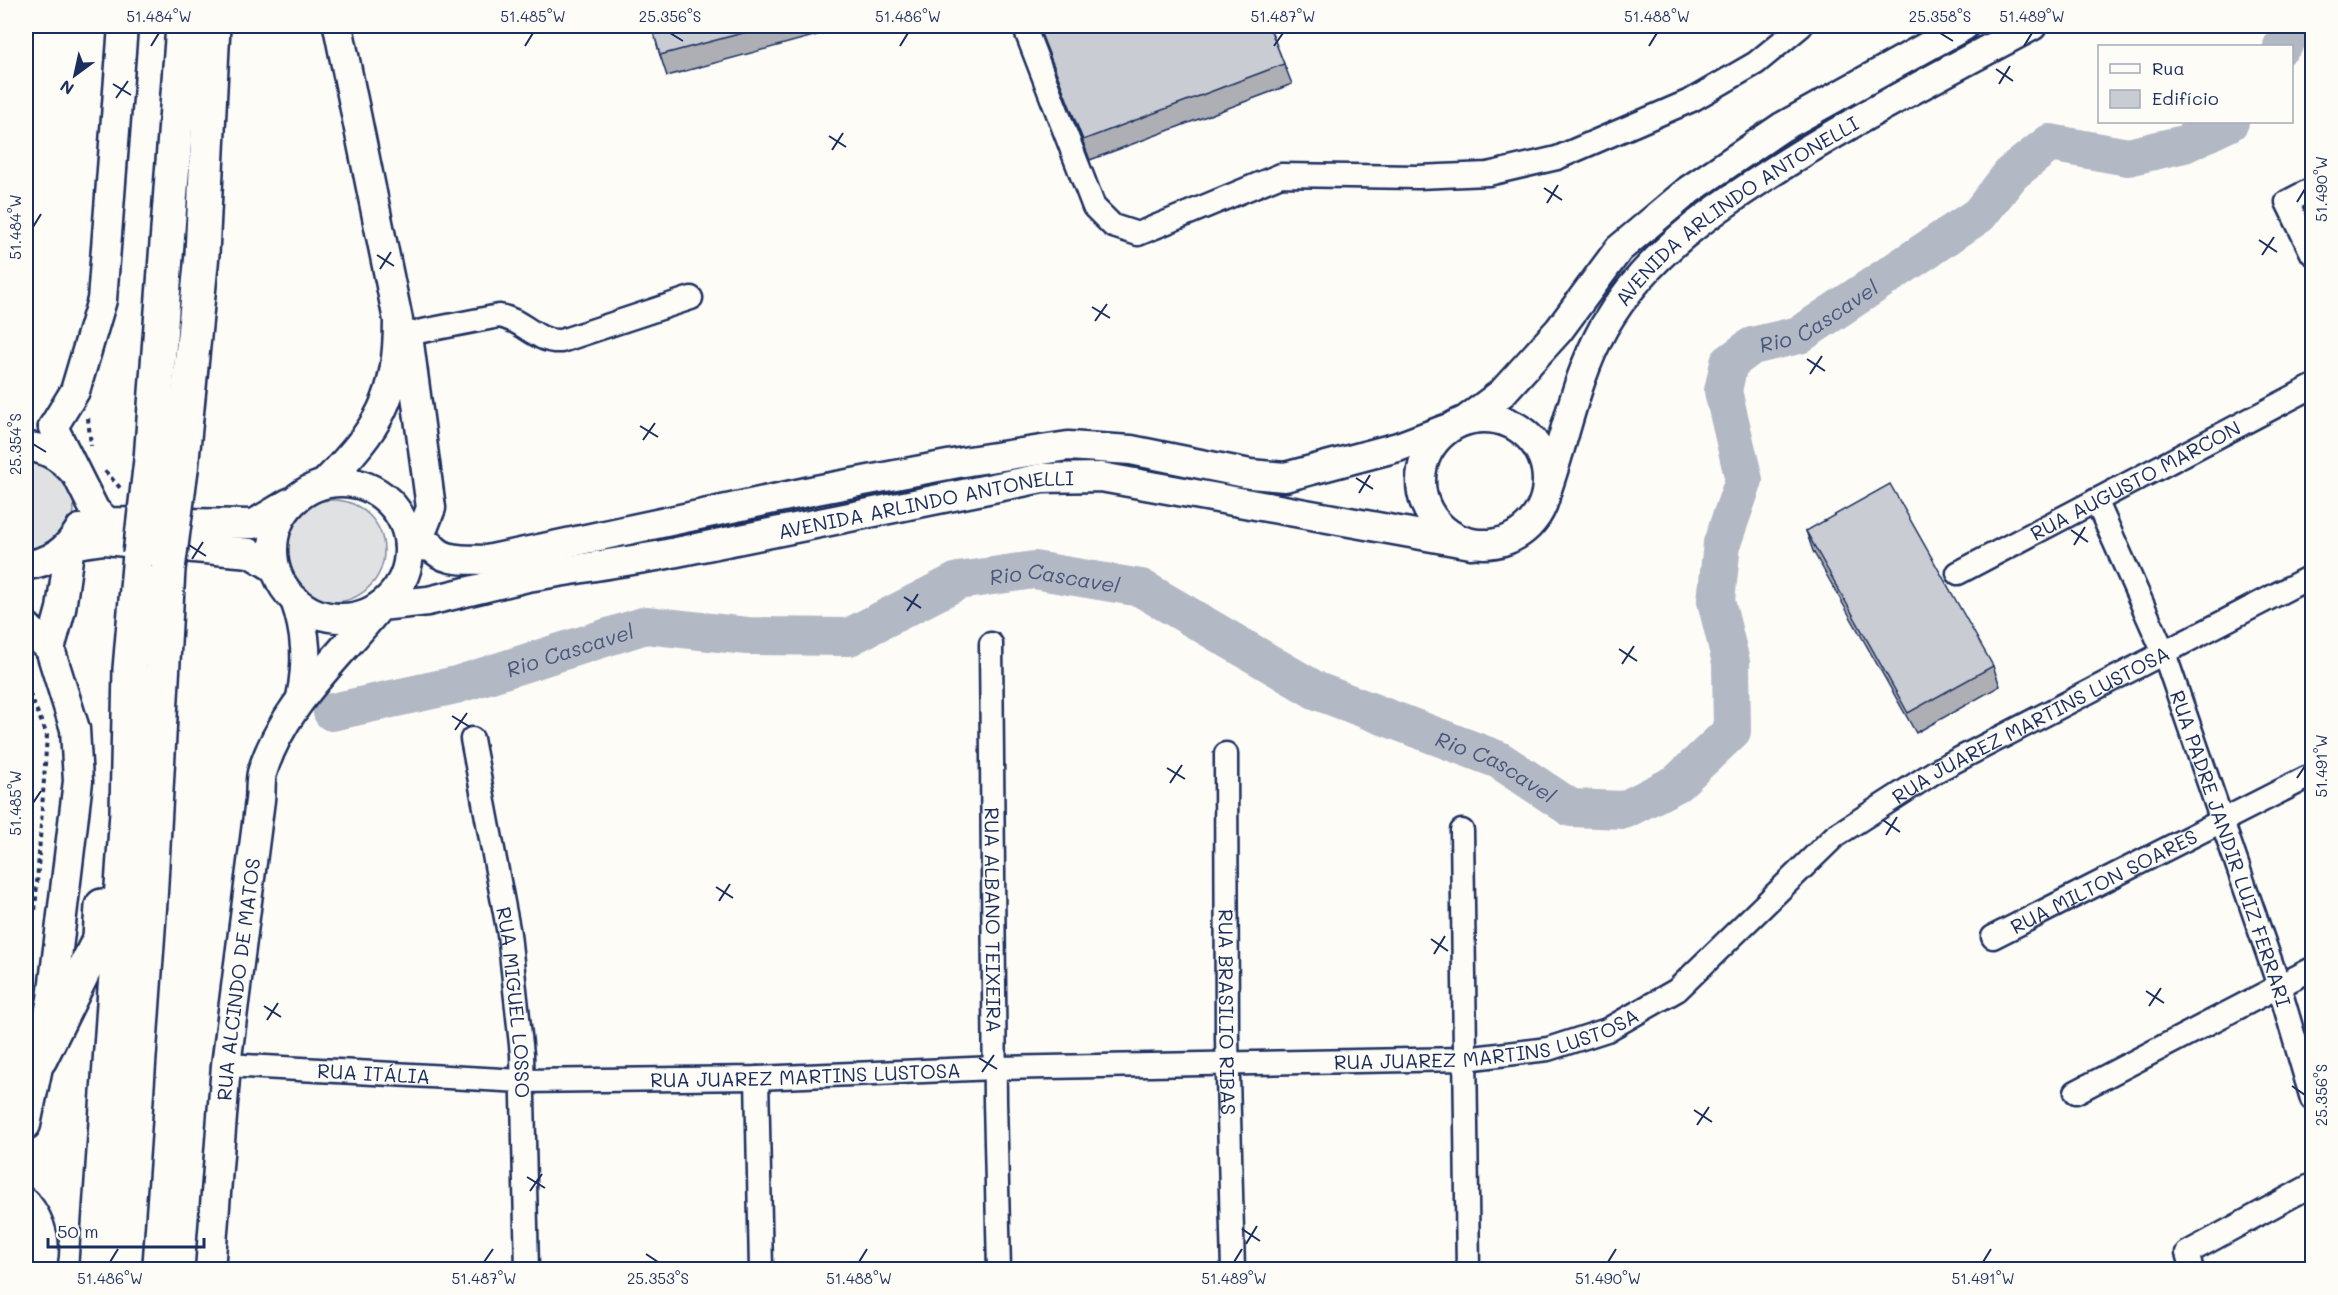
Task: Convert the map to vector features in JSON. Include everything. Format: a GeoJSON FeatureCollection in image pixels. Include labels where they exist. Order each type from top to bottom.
{"type":"FeatureCollection","features":[{"type":"Feature","properties":{"kind":"highway"},"geometry":{"type":"LineString","coordinates":[[124,1269],[150,901],[168,569],[166,465],[183,26]]}},
{"type":"Feature","properties":{"kind":"highway"},"geometry":{"type":"LineString","coordinates":[[202,254],[213,26]]}},
{"type":"Feature","properties":{"kind":"highway"},"geometry":{"type":"LineString","coordinates":[[96,1269],[127,812],[130,669],[140,554],[166,465],[202,254],[222,186],[232,42],[237,26]]}},
{"type":"Feature","properties":{"kind":"highway"},"geometry":{"type":"LineString","coordinates":[[33,1045],[100,938],[112,755],[130,669]]}},
{"type":"Feature","properties":{"kind":"main road"},"geometry":{"type":"LineString","coordinates":[[26,440],[53,427],[75,391],[102,300],[123,26]]}},
{"type":"Feature","properties":{"kind":"main road"},"geometry":{"type":"LineString","coordinates":[[338,26],[402,327],[431,508],[424,526],[409,545]]}},
{"type":"Feature","properties":{"kind":"main road","name":"AVENIDA ARLINDO ANTONELLI"},"geometry":{"type":"LineString","coordinates":[[1472,544],[1452,536],[1436,523],[1425,505],[1420,484],[1423,463],[1432,444],[1502,393],[1559,330],[1619,249],[1689,190],[1782,127],[1964,26]]}},
{"type":"Feature","properties":{"kind":"main road","name":"AVENIDA ARLINDO ANTONELLI"},"geometry":{"type":"LineString","coordinates":[[380,606],[428,601],[528,577],[657,556],[1042,478],[1101,477],[1472,544],[1492,545],[1512,539],[1529,526],[1541,510],[1582,373],[1604,327],[1640,275],[1708,213],[1834,133],[2032,26]]}},
{"type":"Feature","properties":{"kind":"main road"},"geometry":{"type":"LineString","coordinates":[[26,447],[48,451],[63,460],[74,473],[95,511],[108,522],[254,524],[325,483],[358,449],[387,401],[396,370],[402,327]]}},
{"type":"Feature","properties":{"kind":"main road","name":"AVENIDA ARLINDO ANTONELLI"},"geometry":{"type":"LineString","coordinates":[[409,545],[432,547],[439,556],[487,560],[848,484],[969,461],[1068,446],[1131,450],[1250,474],[1285,477],[1398,447],[1456,425],[1486,418],[1507,422],[1525,433],[1539,449],[1546,468],[1547,489]]}},
{"type":"Feature","properties":{"kind":"main road"},"geometry":{"type":"LineString","coordinates":[[50,649],[61,609],[70,545],[80,528],[84,510],[82,490],[53,427]]}},
{"type":"Feature","properties":{"kind":"main road"},"geometry":{"type":"LineString","coordinates":[[294,500],[282,514],[275,531],[273,550],[275,568],[283,585],[295,600],[314,612],[336,618],[359,616],[380,606],[396,590],[407,568],[409,545],[403,522],[390,502],[372,489],[349,482],[325,483]]}},
{"type":"Feature","properties":{"kind":"main road"},"geometry":{"type":"LineString","coordinates":[[26,565],[43,562],[70,545],[104,540],[250,553],[275,568]]}},
{"type":"Feature","properties":{"kind":"main road","name":"RUA ALCINDO DE MATOS"},"geometry":{"type":"LineString","coordinates":[[295,600],[305,629],[305,676],[301,698]]}},
{"type":"Feature","properties":{"kind":"main road","name":"RUA ALCINDO DE MATOS"},"geometry":{"type":"LineString","coordinates":[[210,1269],[226,1065],[261,800],[261,774],[284,724],[301,698],[380,606]]}},
{"type":"Feature","properties":{"kind":"main road"},"geometry":{"type":"LineString","coordinates":[[26,626],[50,649],[75,729],[78,781],[52,999],[33,1045],[26,1093]]}},
{"type":"Feature","properties":{"kind":"main road"},"geometry":{"type":"LineString","coordinates":[[26,1125],[33,1045]]}},
{"type":"Feature","properties":{"kind":"main road"},"geometry":{"type":"LineString","coordinates":[[26,1202],[38,1221],[44,1241],[40,1269]]}},
{"type":"Feature","properties":{"kind":"street"},"geometry":{"type":"LineString","coordinates":[[1024,26],[1094,207],[1113,226],[1138,234],[1281,176],[1418,177],[1488,174],[1557,158],[1692,100],[1756,63],[1801,26]]}},
{"type":"Feature","properties":{"kind":"street"},"geometry":{"type":"LineString","coordinates":[[2313,189],[2287,202],[2313,253]]}},
{"type":"Feature","properties":{"kind":"street"},"geometry":{"type":"LineString","coordinates":[[402,327],[499,316],[512,317],[540,339],[549,342],[561,341],[691,298]]}},
{"type":"Feature","properties":{"kind":"street","name":"RUA AUGUSTO MARCON"},"geometry":{"type":"LineString","coordinates":[[1958,573],[2313,387]]}},
{"type":"Feature","properties":{"kind":"street","name":"RUA PADRE JANDIR LUIZ FERRARI"},"geometry":{"type":"LineString","coordinates":[[2096,500],[2164,652],[2279,986],[2313,1099]]}},
{"type":"Feature","properties":{"kind":"street","name":"RUA JUAREZ MARTINS LUSTOSA"},"geometry":{"type":"LineString","coordinates":[[524,1081],[757,1077],[995,1068],[1465,1059],[1548,1049],[1606,1030],[1677,990],[1835,836],[1936,771],[2313,576]]}},
{"type":"Feature","properties":{"kind":"street","name":"RUA ALBANO TEIXEIRA"},"geometry":{"type":"LineString","coordinates":[[991,644],[999,1269]]}},
{"type":"Feature","properties":{"kind":"street","name":"RUA MIGUEL LOSSO"},"geometry":{"type":"LineString","coordinates":[[472,739],[509,934],[524,1081],[527,1269]]}},
{"type":"Feature","properties":{"kind":"street","name":"RUA BRASILIO RIBAS"},"geometry":{"type":"LineString","coordinates":[[1226,754],[1233,1269]]}},
{"type":"Feature","properties":{"kind":"street","name":"RUA MILTON SOARES"},"geometry":{"type":"LineString","coordinates":[[1993,937],[2313,776]]}},
{"type":"Feature","properties":{"kind":"street"},"geometry":{"type":"LineString","coordinates":[[1462,831],[1468,1269]]}},
{"type":"Feature","properties":{"kind":"street"},"geometry":{"type":"LineString","coordinates":[[2076,1092],[2313,969]]}},
{"type":"Feature","properties":{"kind":"street","name":"RUA ITÁLIA"},"geometry":{"type":"LineString","coordinates":[[226,1065],[524,1081]]}},
{"type":"Feature","properties":{"kind":"street"},"geometry":{"type":"LineString","coordinates":[[757,1077],[762,1269]]}},
{"type":"Feature","properties":{"kind":"street"},"geometry":{"type":"LineString","coordinates":[[2190,1261],[2313,1185]]}},
{"type":"Feature","properties":{"kind":"path"},"geometry":{"type":"LineString","coordinates":[[26,685],[47,735],[35,920]]}},
{"type":"Feature","properties":{"kind":"shaded area"},"geometry":{"type":"Polygon","coordinates":[[[26,458],[58,470],[73,495],[74,511],[70,525],[62,538],[26,554],[26,458]]]}},
{"type":"Feature","properties":{"kind":"shaded area"},"geometry":{"type":"Polygon","coordinates":[[[333,500],[362,508],[376,522],[384,551],[376,580],[362,594],[333,602],[304,594],[290,580],[282,551],[290,522],[304,508],[333,500]]]}},
{"type":"Feature","properties":{"kind":"building"},"geometry":{"type":"Polygon","coordinates":[[[652,26],[769,26],[660,55],[652,26]]]}},
{"type":"Feature","properties":{"kind":"building"},"geometry":{"type":"Polygon","coordinates":[[[1038,26],[1269,26],[1284,64],[1083,140],[1038,26]]]}},
{"type":"Feature","properties":{"kind":"building"},"geometry":{"type":"Polygon","coordinates":[[[1890,484],[1993,666],[1908,713],[1806,531],[1890,484]]]}},
{"type":"Feature","properties":{"kind":"waterway","name":"Rio Cascavel"},"geometry":{"type":"LineString","coordinates":[[2283,45],[2298,26]]}},
{"type":"Feature","properties":{"kind":"waterway","name":"Rio Cascavel"},"geometry":{"type":"LineString","coordinates":[[332,712],[456,685],[646,625],[747,636],[849,637],[958,581],[1034,570],[1141,588],[1317,691],[1499,760],[1571,808],[1624,810],[1677,783],[1732,731],[1731,662],[1716,601],[1722,543],[1744,480],[1723,391],[1729,363],[1752,346],[1799,335],[1979,215],[2012,173],[2050,143],[2128,157],[2184,144],[2228,123]]}}]}
